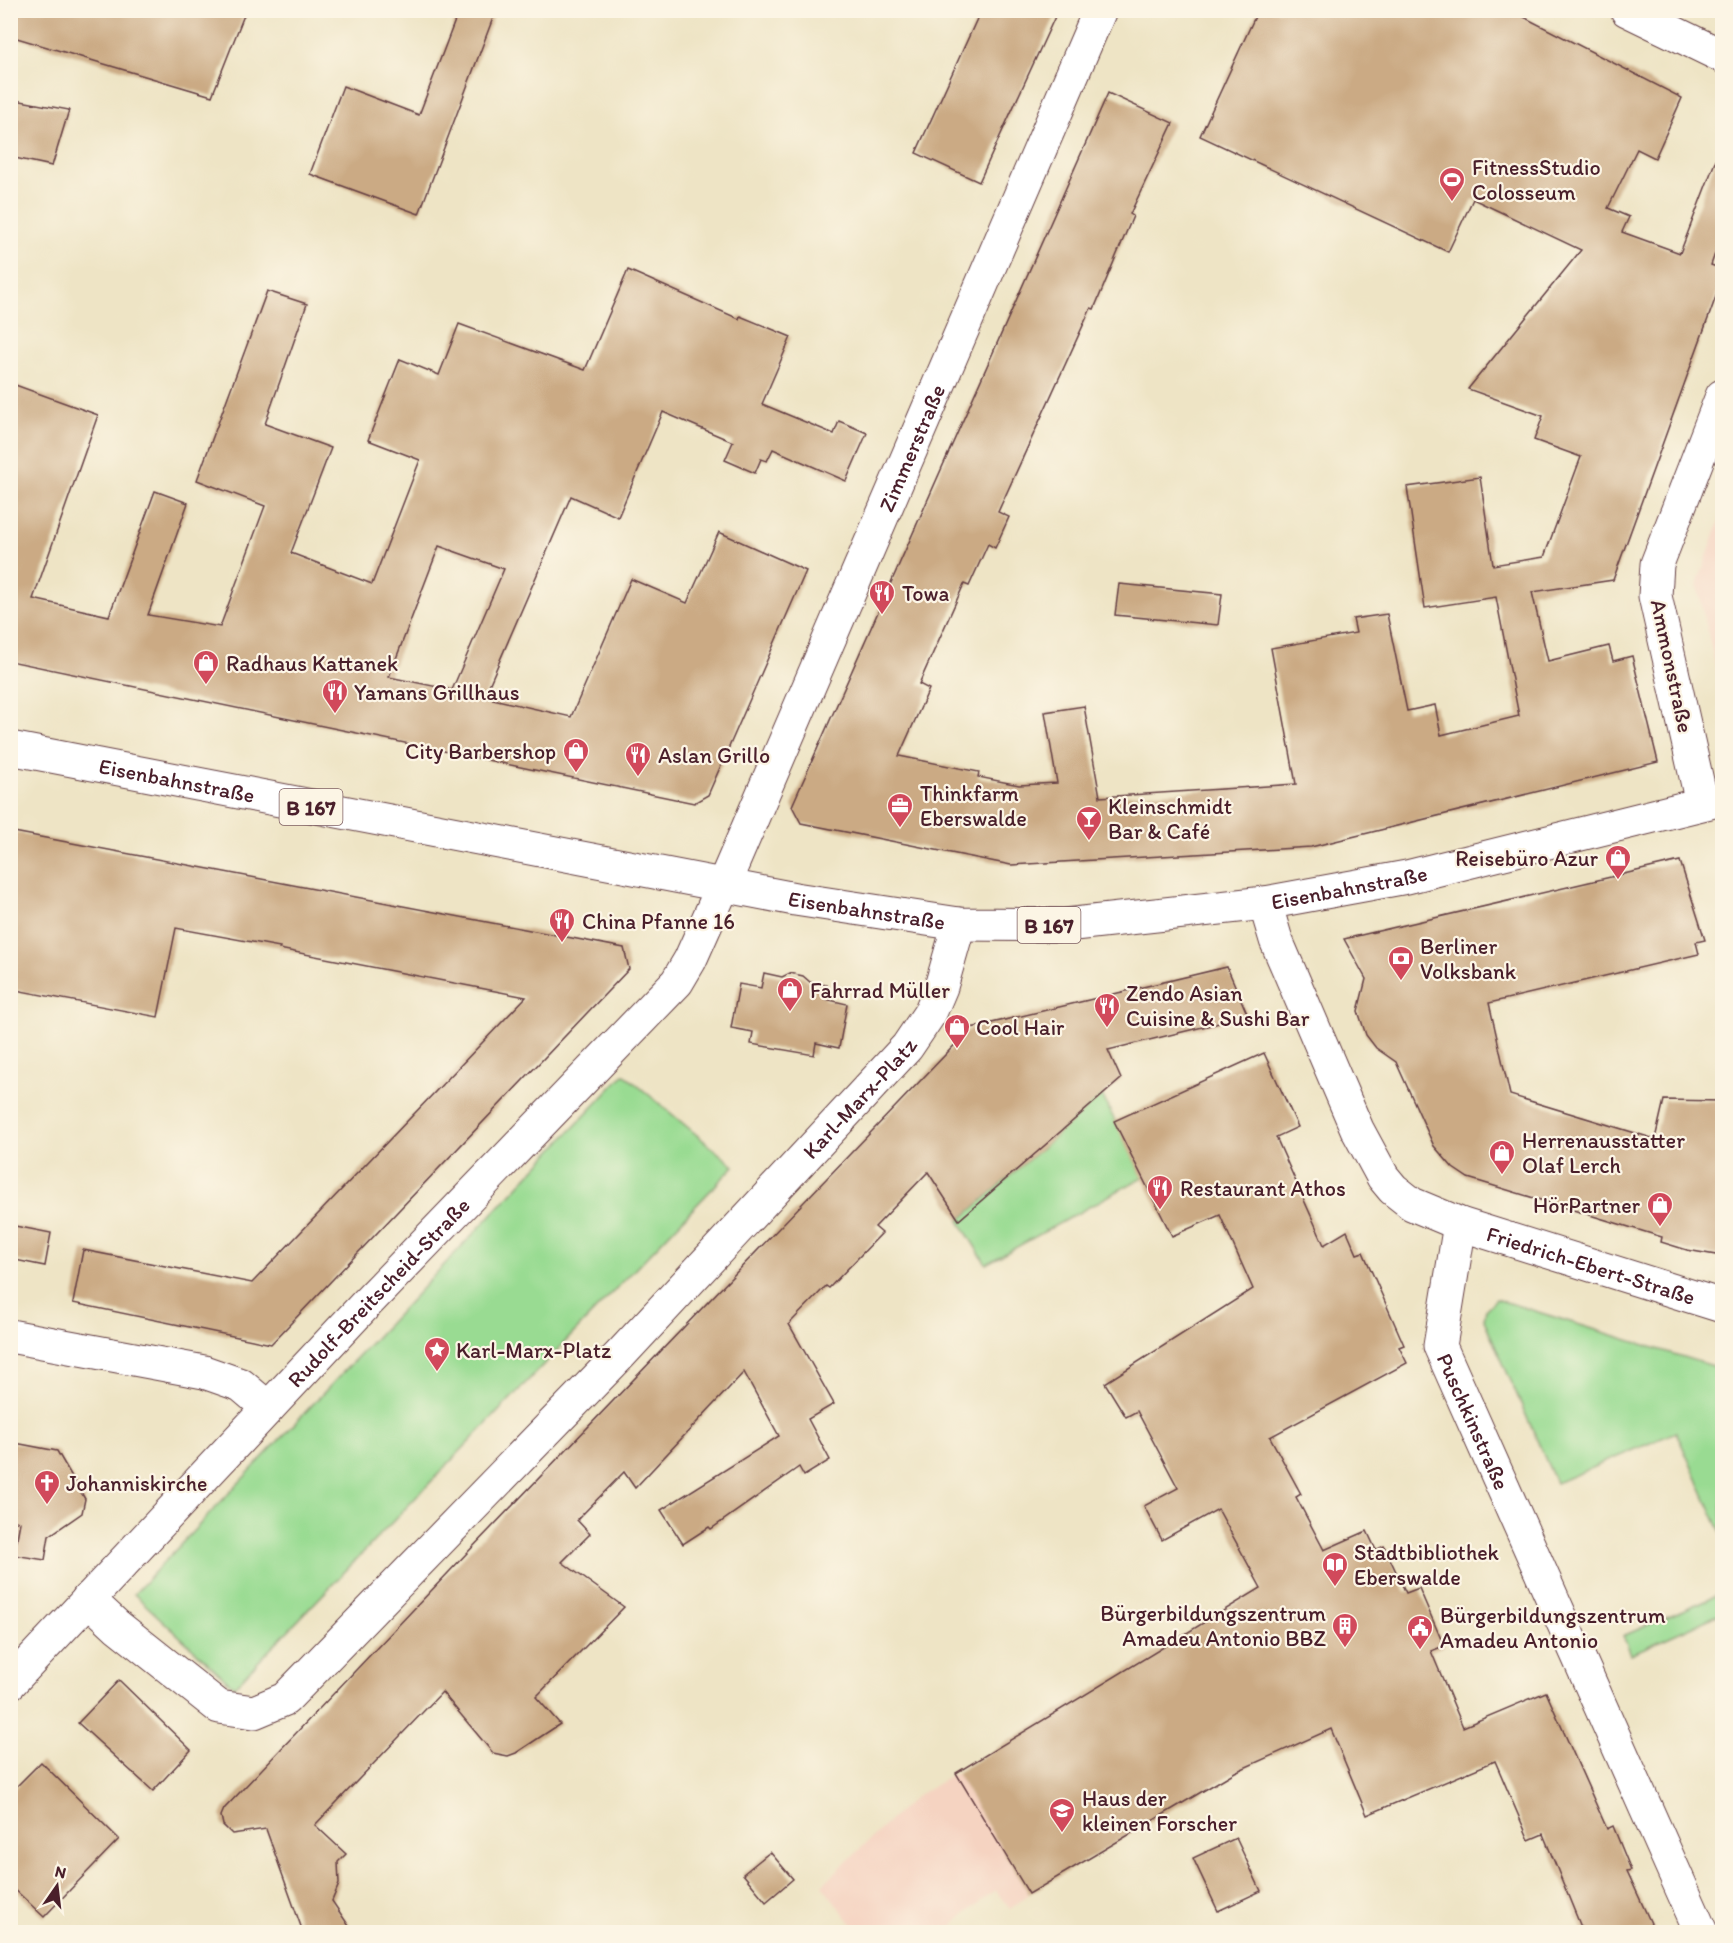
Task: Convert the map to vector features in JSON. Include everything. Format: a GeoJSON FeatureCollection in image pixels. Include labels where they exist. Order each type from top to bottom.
{"type":"FeatureCollection","features":[{"type":"Feature","properties":{"kind":"street","name":"Zimmerstraße"},"geometry":{"type":"LineString","coordinates":[[723,885],[742,836],[1100,10]]}},
{"type":"Feature","properties":{"kind":"street"},"geometry":{"type":"LineString","coordinates":[[1627,10],[1722,56]]}},
{"type":"Feature","properties":{"kind":"street","name":"Ammonstraße"},"geometry":{"type":"LineString","coordinates":[[1712,801],[1655,596],[1657,564],[1722,396]]}},
{"type":"Feature","properties":{"kind":"street","name":"Eisenbahnstraße"},"geometry":{"type":"LineString","coordinates":[[10,748],[795,899],[959,924],[1065,926],[1265,903],[1407,877],[1712,801]]}},
{"type":"Feature","properties":{"kind":"street","name":"Rudolf-Breitscheid-Straße"},"geometry":{"type":"LineString","coordinates":[[10,1683],[268,1408],[676,982],[690,960],[723,885]]}},
{"type":"Feature","properties":{"kind":"street"},"geometry":{"type":"LineString","coordinates":[[1265,903],[1276,940],[1357,1129],[1383,1177],[1412,1204],[1460,1224]]}},
{"type":"Feature","properties":{"kind":"street","name":"Karl-Marx-Platz"},"geometry":{"type":"LineString","coordinates":[[88,1599],[117,1626],[219,1707],[254,1712],[285,1699],[620,1355],[907,1047],[930,1013],[941,987],[959,924]]}},
{"type":"Feature","properties":{"kind":"street","name":"Friedrich-Ebert-Straße"},"geometry":{"type":"LineString","coordinates":[[1460,1224],[1722,1306]]}},
{"type":"Feature","properties":{"kind":"street","name":"Puschkinstraße"},"geometry":{"type":"LineString","coordinates":[[1460,1224],[1440,1346],[1701,1932]]}},
{"type":"Feature","properties":{"kind":"street"},"geometry":{"type":"LineString","coordinates":[[10,1336],[204,1372],[241,1385],[268,1408]]}},
{"type":"Feature","properties":{"kind":"shaded area"},"geometry":{"type":"Polygon","coordinates":[[[1722,513],[1722,695],[1697,585],[1722,513]]]}},
{"type":"Feature","properties":{"kind":"shaded area"},"geometry":{"type":"Polygon","coordinates":[[[956,1773],[1029,1894],[1010,1909],[995,1890],[944,1932],[858,1932],[822,1885],[916,1796],[956,1773]]]}},
{"type":"Feature","properties":{"kind":"green space","name":"Karl-Marx-Platz"},"geometry":{"type":"Polygon","coordinates":[[[624,1074],[734,1166],[234,1687],[134,1594],[624,1074]]]}},
{"type":"Feature","properties":{"kind":"green space"},"geometry":{"type":"Polygon","coordinates":[[[1102,1095],[1143,1177],[986,1264],[959,1221],[1102,1095]]]}},
{"type":"Feature","properties":{"kind":"green space"},"geometry":{"type":"Polygon","coordinates":[[[1496,1299],[1722,1369],[1722,1535],[1676,1432],[1556,1483],[1484,1320],[1486,1309],[1496,1299]]]}},
{"type":"Feature","properties":{"kind":"green space"},"geometry":{"type":"Polygon","coordinates":[[[1722,1593],[1722,1613],[1631,1654],[1623,1636],[1722,1593]]]}},
{"type":"Feature","properties":{"kind":"building"},"geometry":{"type":"Polygon","coordinates":[[[10,10],[246,10],[212,96],[10,36],[10,10]]]}},
{"type":"Feature","properties":{"kind":"building"},"geometry":{"type":"Polygon","coordinates":[[[459,10],[496,10],[419,214],[310,174],[343,86],[419,115],[459,10]]]}},
{"type":"Feature","properties":{"kind":"building"},"geometry":{"type":"Polygon","coordinates":[[[981,10],[1058,10],[979,182],[916,153],[981,10]]]}},
{"type":"Feature","properties":{"kind":"building"},"geometry":{"type":"Polygon","coordinates":[[[1258,10],[1510,10],[1682,98],[1655,158],[1637,149],[1608,208],[1629,217],[1622,232],[1680,253],[1720,149],[1722,150],[1722,234],[1711,265],[1722,269],[1722,280],[1613,580],[1532,592],[1548,661],[1609,646],[1613,661],[1632,656],[1658,762],[1311,847],[1011,865],[801,823],[792,806],[1108,93],[1173,123],[1130,214],[1133,216],[1094,309],[1091,308],[998,512],[1009,517],[995,548],[988,544],[969,586],[964,584],[919,684],[929,689],[899,756],[979,772],[978,777],[1019,785],[1057,783],[1045,712],[1084,706],[1100,797],[1296,784],[1271,648],[1356,633],[1353,619],[1387,614],[1407,711],[1435,705],[1441,735],[1519,716],[1496,597],[1425,608],[1407,487],[1480,477],[1493,565],[1544,557],[1581,457],[1534,440],[1543,416],[1468,389],[1581,250],[1473,199],[1448,252],[1200,136],[1258,10]]]}},
{"type":"Feature","properties":{"kind":"building"},"geometry":{"type":"Polygon","coordinates":[[[10,99],[69,110],[52,166],[10,157],[10,99]]]}},
{"type":"Feature","properties":{"kind":"building"},"geometry":{"type":"Polygon","coordinates":[[[628,270],[739,319],[740,316],[791,337],[762,404],[834,434],[839,421],[867,433],[846,481],[773,449],[767,461],[761,459],[755,473],[725,460],[733,442],[663,412],[618,517],[571,496],[484,697],[571,717],[631,579],[687,603],[719,532],[806,571],[708,795],[694,803],[10,661],[10,383],[98,415],[33,599],[109,616],[155,491],[188,503],[148,615],[220,627],[265,506],[197,480],[267,291],[307,304],[265,424],[331,448],[291,553],[372,584],[420,460],[368,440],[400,359],[439,375],[459,324],[585,370],[628,270]],[[439,546],[389,677],[452,690],[504,569],[439,546]]]}},
{"type":"Feature","properties":{"kind":"building"},"geometry":{"type":"Polygon","coordinates":[[[1119,584],[1222,594],[1218,625],[1115,615],[1119,584]]]}},
{"type":"Feature","properties":{"kind":"building"},"geometry":{"type":"Polygon","coordinates":[[[14,832],[624,948],[629,969],[271,1344],[73,1303],[83,1250],[252,1283],[526,997],[176,928],[158,1017],[10,989],[10,851],[14,832]]]}},
{"type":"Feature","properties":{"kind":"building"},"geometry":{"type":"Polygon","coordinates":[[[1680,861],[1705,940],[1696,942],[1699,954],[1489,1003],[1510,1095],[1655,1139],[1664,1100],[1722,1101],[1722,1256],[1687,1250],[1661,1242],[1662,1237],[1468,1178],[1453,1168],[1434,1146],[1396,1062],[1376,1048],[1366,1035],[1358,1011],[1366,979],[1344,939],[1680,861]]]}},
{"type":"Feature","properties":{"kind":"building"},"geometry":{"type":"Polygon","coordinates":[[[1227,967],[1248,1016],[1108,1050],[1121,1079],[959,1220],[928,1172],[875,1227],[882,1233],[829,1288],[826,1286],[789,1324],[834,1404],[808,1419],[830,1460],[804,1476],[799,1467],[711,1529],[709,1527],[683,1544],[661,1510],[779,1436],[744,1372],[635,1488],[624,1472],[577,1520],[590,1534],[562,1562],[624,1607],[536,1697],[560,1724],[516,1753],[508,1756],[493,1753],[442,1692],[315,1825],[346,1854],[338,1862],[339,1884],[332,1901],[353,1932],[303,1932],[266,1829],[232,1834],[223,1825],[221,1816],[224,1809],[467,1553],[971,1028],[1227,967]]]}},
{"type":"Feature","properties":{"kind":"building"},"geometry":{"type":"Polygon","coordinates":[[[764,973],[782,977],[790,973],[803,976],[810,982],[827,985],[825,999],[847,1004],[839,1048],[816,1043],[814,1055],[751,1044],[753,1032],[731,1028],[739,984],[761,988],[764,973]]]}},
{"type":"Feature","properties":{"kind":"building"},"geometry":{"type":"Polygon","coordinates":[[[1264,1053],[1298,1127],[1276,1137],[1324,1245],[1347,1231],[1357,1254],[1363,1252],[1404,1345],[1399,1347],[1407,1363],[1270,1437],[1301,1494],[1296,1497],[1324,1550],[1367,1531],[1376,1550],[1384,1546],[1406,1593],[1419,1588],[1444,1646],[1431,1651],[1463,1727],[1546,1692],[1607,1829],[1613,1826],[1631,1870],[1627,1871],[1655,1932],[1583,1932],[1543,1834],[1529,1840],[1495,1761],[1367,1815],[1331,1729],[1235,1772],[1029,1894],[956,1773],[1261,1588],[1218,1509],[1162,1540],[1144,1506],[1178,1488],[1137,1411],[1126,1417],[1105,1383],[1253,1289],[1220,1215],[1172,1236],[1114,1121],[1264,1053]]]}},
{"type":"Feature","properties":{"kind":"building"},"geometry":{"type":"Polygon","coordinates":[[[10,1225],[51,1233],[45,1266],[10,1259],[10,1225]]]}},
{"type":"Feature","properties":{"kind":"building","name":"Johanniskirche"},"geometry":{"type":"Polygon","coordinates":[[[10,1442],[57,1451],[85,1499],[82,1513],[49,1536],[45,1560],[14,1555],[20,1522],[10,1520],[10,1442]]]}},
{"type":"Feature","properties":{"kind":"building"},"geometry":{"type":"Polygon","coordinates":[[[119,1680],[191,1750],[153,1791],[78,1723],[119,1680]]]}},
{"type":"Feature","properties":{"kind":"building"},"geometry":{"type":"Polygon","coordinates":[[[41,1762],[119,1839],[44,1917],[10,1885],[10,1793],[41,1762]]]}},
{"type":"Feature","properties":{"kind":"building"},"geometry":{"type":"Polygon","coordinates":[[[1236,1838],[1261,1891],[1218,1911],[1193,1858],[1236,1838]]]}},
{"type":"Feature","properties":{"kind":"building"},"geometry":{"type":"Polygon","coordinates":[[[770,1852],[793,1879],[766,1902],[743,1874],[770,1852]]]}},
{"type":"Feature","properties":{"kind":"place","name":"FitnessStudio Colosseum"},"geometry":{"type":"Point","coordinates":[1452,203]}},
{"type":"Feature","properties":{"kind":"place","name":"Towa"},"geometry":{"type":"Point","coordinates":[882,616]}},
{"type":"Feature","properties":{"kind":"place","name":"Radhaus Kattanek"},"geometry":{"type":"Point","coordinates":[206,686]}},
{"type":"Feature","properties":{"kind":"place","name":"Yamans Grillhaus"},"geometry":{"type":"Point","coordinates":[335,715]}},
{"type":"Feature","properties":{"kind":"place","name":"City Barbershop"},"geometry":{"type":"Point","coordinates":[576,774]}},
{"type":"Feature","properties":{"kind":"place","name":"Aslan Grillo"},"geometry":{"type":"Point","coordinates":[638,778]}},
{"type":"Feature","properties":{"kind":"place","name":"Thinkfarm Eberswalde"},"geometry":{"type":"Point","coordinates":[900,829]}},
{"type":"Feature","properties":{"kind":"place","name":"Kleinschmidt Bar & Café"},"geometry":{"type":"Point","coordinates":[1089,842]}},
{"type":"Feature","properties":{"kind":"place","name":"Reisebüro Azur"},"geometry":{"type":"Point","coordinates":[1618,881]}},
{"type":"Feature","properties":{"kind":"place","name":"China Pfanne 16"},"geometry":{"type":"Point","coordinates":[562,944]}},
{"type":"Feature","properties":{"kind":"place","name":"Berliner Volksbank"},"geometry":{"type":"Point","coordinates":[1401,982]}},
{"type":"Feature","properties":{"kind":"place","name":"Fahrrad Müller"},"geometry":{"type":"Point","coordinates":[790,1013]}},
{"type":"Feature","properties":{"kind":"place","name":"Zendo Asian Cuisine & Sushi Bar"},"geometry":{"type":"Point","coordinates":[1107,1029]}},
{"type":"Feature","properties":{"kind":"place","name":"Cool Hair"},"geometry":{"type":"Point","coordinates":[957,1050]}},
{"type":"Feature","properties":{"kind":"place","name":"Herrenausstatter Olaf Lerch"},"geometry":{"type":"Point","coordinates":[1502,1176]}},
{"type":"Feature","properties":{"kind":"place","name":"Restaurant Athos"},"geometry":{"type":"Point","coordinates":[1160,1211]}},
{"type":"Feature","properties":{"kind":"place","name":"HörPartner"},"geometry":{"type":"Point","coordinates":[1660,1228]}},
{"type":"Feature","properties":{"kind":"place","name":"Karl-Marx-Platz"},"geometry":{"type":"Point","coordinates":[437,1373]}},
{"type":"Feature","properties":{"kind":"place","name":"Johanniskirche"},"geometry":{"type":"Point","coordinates":[47,1506]}},
{"type":"Feature","properties":{"kind":"place","name":"Stadtbibliothek Eberswalde"},"geometry":{"type":"Point","coordinates":[1335,1588]}},
{"type":"Feature","properties":{"kind":"place","name":"Bürgerbildungszentrum Amadeu Antonio BBZ"},"geometry":{"type":"Point","coordinates":[1345,1649]}},
{"type":"Feature","properties":{"kind":"place","name":"Bürgerbildungszentrum Amadeu Antonio"},"geometry":{"type":"Point","coordinates":[1420,1651]}},
{"type":"Feature","properties":{"kind":"place","name":"Haus der kleinen Forscher"},"geometry":{"type":"Point","coordinates":[1062,1834]}}]}
